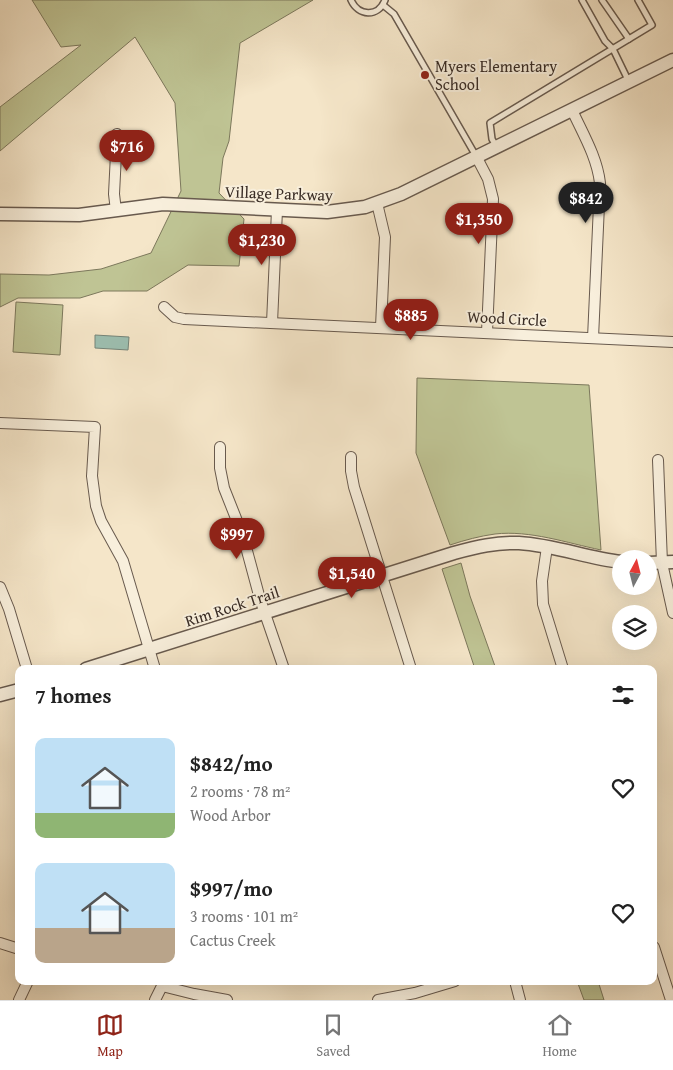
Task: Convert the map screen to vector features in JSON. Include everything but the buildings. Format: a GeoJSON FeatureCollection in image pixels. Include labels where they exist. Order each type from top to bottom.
{"type":"FeatureCollection","features":[{"type":"Feature","properties":{"kind":"street","name":"Village Parkway"},"geometry":{"type":"LineString","coordinates":[[0,214],[79,215],[163,204],[312,212],[344,211],[377,203],[401,194],[673,60]]}},
{"type":"Feature","properties":{"kind":"street"},"geometry":{"type":"LineString","coordinates":[[572,110],[592,151],[600,183],[593,338]]}},
{"type":"Feature","properties":{"kind":"street"},"geometry":{"type":"LineString","coordinates":[[116,211],[114,194],[117,134]]}},
{"type":"Feature","properties":{"kind":"street"},"geometry":{"type":"LineString","coordinates":[[476,156],[488,179],[493,199],[487,332]]}},
{"type":"Feature","properties":{"kind":"street"},"geometry":{"type":"LineString","coordinates":[[377,203],[385,238],[381,327]]}},
{"type":"Feature","properties":{"kind":"street"},"geometry":{"type":"LineString","coordinates":[[272,323],[277,210]]}},
{"type":"Feature","properties":{"kind":"street","name":"Wood Circle"},"geometry":{"type":"LineString","coordinates":[[164,307],[175,316],[184,318],[673,342]]}},
{"type":"Feature","properties":{"kind":"street"},"geometry":{"type":"LineString","coordinates":[[0,423],[95,427],[92,476],[96,506],[101,521],[123,561],[154,665]]}},
{"type":"Feature","properties":{"kind":"street"},"geometry":{"type":"LineString","coordinates":[[220,447],[222,478],[243,536],[264,613],[283,665]]}},
{"type":"Feature","properties":{"kind":"street"},"geometry":{"type":"LineString","coordinates":[[352,457],[351,471],[354,487],[410,665]]}},
{"type":"Feature","properties":{"kind":"street"},"geometry":{"type":"LineString","coordinates":[[658,460],[673,613]]}},
{"type":"Feature","properties":{"kind":"street","name":"Rim Rock Trail"},"geometry":{"type":"LineString","coordinates":[[98,665],[460,551],[485,546],[520,543],[612,560]]}},
{"type":"Feature","properties":{"kind":"street"},"geometry":{"type":"LineString","coordinates":[[547,547],[542,580],[543,604],[562,665]]}},
{"type":"Feature","properties":{"kind":"street"},"geometry":{"type":"LineString","coordinates":[[0,587],[26,665]]}},
{"type":"Feature","properties":{"kind":"street"},"geometry":{"type":"LineString","coordinates":[[0,696],[15,691]]}},
{"type":"Feature","properties":{"kind":"street"},"geometry":{"type":"LineString","coordinates":[[0,943],[15,948]]}},
{"type":"Feature","properties":{"kind":"street"},"geometry":{"type":"LineString","coordinates":[[657,956],[671,1000]]}},
{"type":"Feature","properties":{"kind":"street"},"geometry":{"type":"LineString","coordinates":[[19,1000],[26,985]]}},
{"type":"Feature","properties":{"kind":"street"},"geometry":{"type":"LineString","coordinates":[[378,1000],[415,993],[442,985]]}},
{"type":"Feature","properties":{"kind":"street"},"geometry":{"type":"LineString","coordinates":[[516,985],[520,1000]]}},
{"type":"Feature","properties":{"kind":"street"},"geometry":{"type":"LineString","coordinates":[[155,1000],[162,986],[227,1000]]}},
{"type":"Feature","properties":{"kind":"lane"},"geometry":{"type":"LineString","coordinates":[[351,0],[357,10],[368,13],[374,12],[384,2],[394,14],[476,156]]}},
{"type":"Feature","properties":{"kind":"lane"},"geometry":{"type":"LineString","coordinates":[[582,0],[605,41],[613,49],[629,82]]}},
{"type":"Feature","properties":{"kind":"lane"},"geometry":{"type":"LineString","coordinates":[[602,0],[629,39]]}},
{"type":"Feature","properties":{"kind":"lane"},"geometry":{"type":"LineString","coordinates":[[497,146],[492,139],[490,123],[652,26],[638,0]]}},
{"type":"Feature","properties":{"kind":"green space"},"geometry":{"type":"Polygon","coordinates":[[[32,0],[313,0],[240,43],[229,141],[223,158],[219,193],[244,219],[239,266],[188,265],[147,291],[103,291],[80,298],[18,298],[0,307],[0,274],[49,275],[101,269],[151,253],[181,191],[175,103],[135,37],[0,151],[0,107],[81,45],[61,47],[32,0]]]}},
{"type":"Feature","properties":{"kind":"green space"},"geometry":{"type":"Polygon","coordinates":[[[16,302],[63,305],[60,355],[13,352],[16,302]]]}},
{"type":"Feature","properties":{"kind":"green space"},"geometry":{"type":"Polygon","coordinates":[[[417,378],[589,385],[601,550],[535,535],[508,533],[484,536],[450,545],[416,453],[417,378]]]}},
{"type":"Feature","properties":{"kind":"green space"},"geometry":{"type":"Polygon","coordinates":[[[461,563],[470,596],[495,665],[474,665],[442,569],[461,563]]]}},
{"type":"Feature","properties":{"kind":"green space"},"geometry":{"type":"Polygon","coordinates":[[[578,985],[599,985],[604,1000],[584,1000],[578,985]]]}},
{"type":"Feature","properties":{"kind":"shaded area"},"geometry":{"type":"Polygon","coordinates":[[[95,335],[129,337],[128,350],[95,348],[95,335]]]}},
{"type":"Feature","properties":{"kind":"place","name":"Myers Elementary School"},"geometry":{"type":"Point","coordinates":[425,75]}}]}
